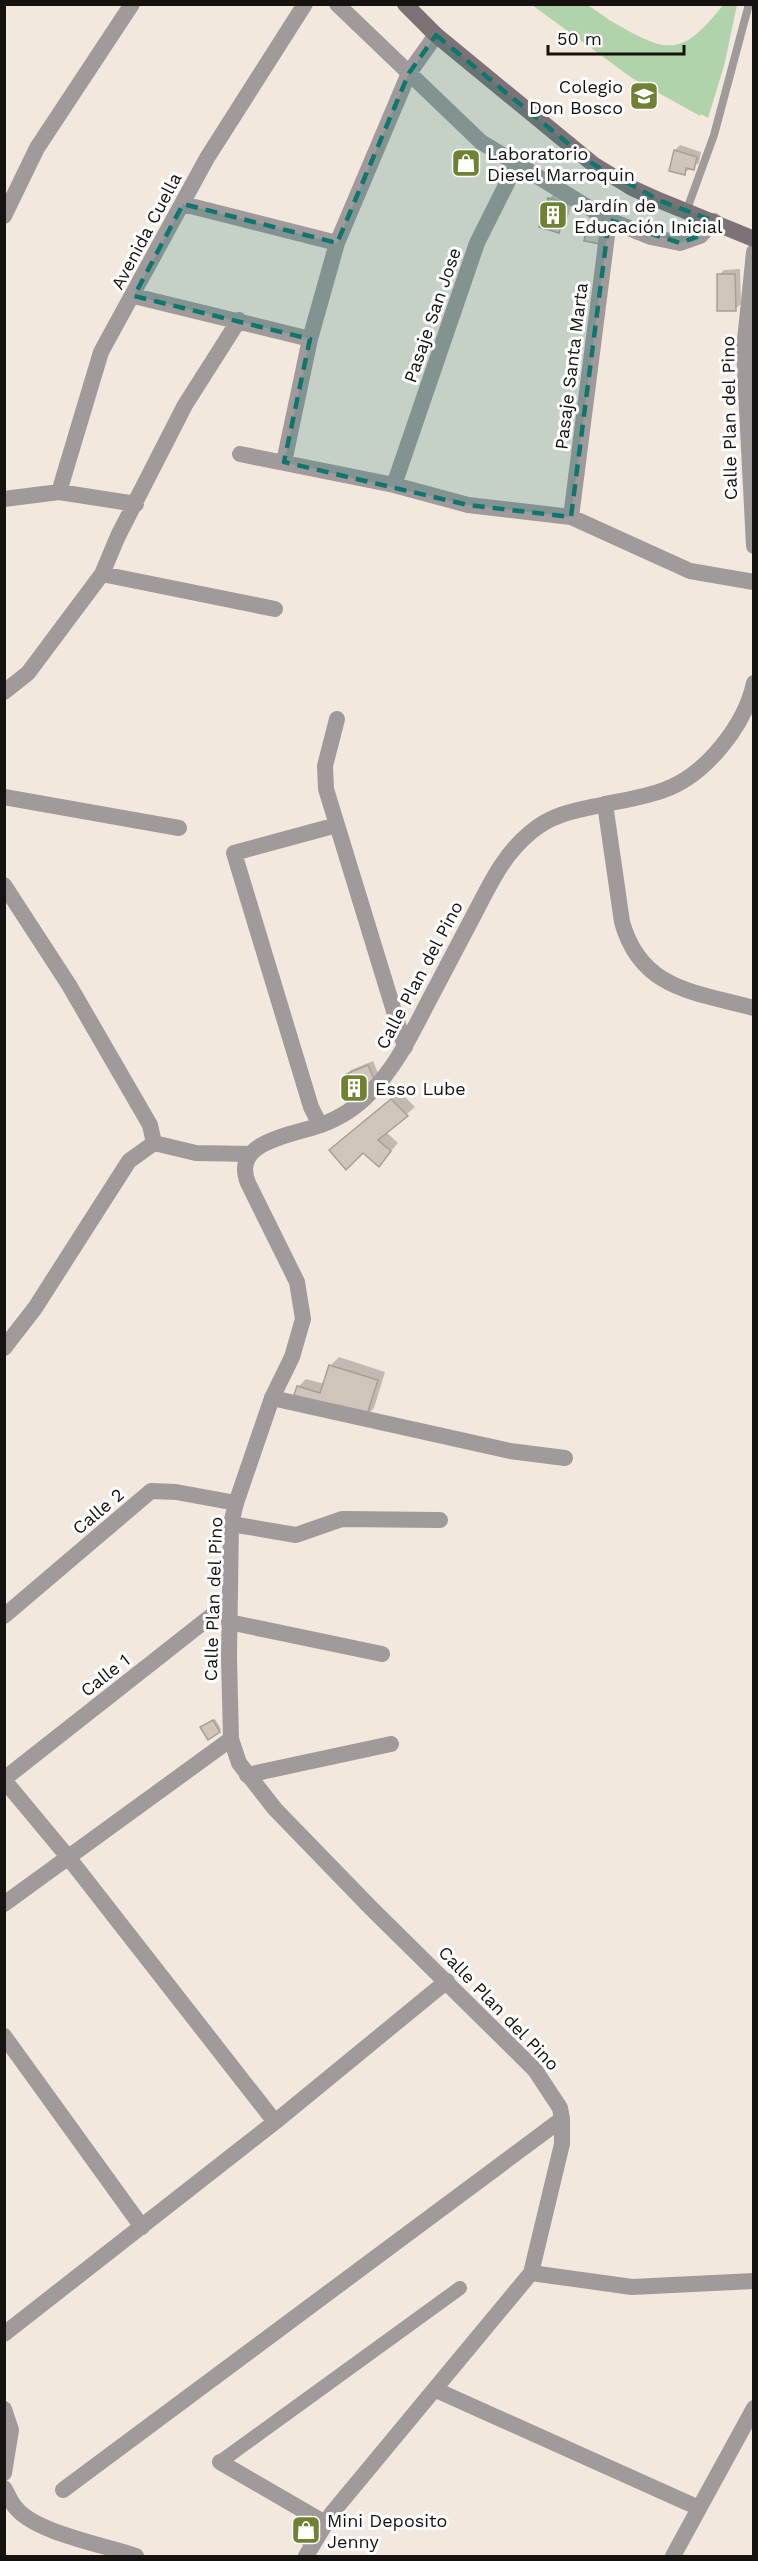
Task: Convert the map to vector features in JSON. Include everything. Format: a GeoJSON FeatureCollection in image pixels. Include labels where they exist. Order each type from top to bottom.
{"type":"FeatureCollection","features":[{"type":"Feature","properties":{"kind":"main road"},"geometry":{"type":"LineString","coordinates":[[405,4],[436,35],[593,164],[632,188],[753,239]]}},
{"type":"Feature","properties":{"kind":"street"},"geometry":{"type":"LineString","coordinates":[[4,216],[37,148],[132,4]]}},
{"type":"Feature","properties":{"kind":"street","name":"Avenida Cuella"},"geometry":{"type":"LineString","coordinates":[[59,492],[101,352],[111,332],[134,296],[207,158],[305,4]]}},
{"type":"Feature","properties":{"kind":"street"},"geometry":{"type":"LineString","coordinates":[[337,4],[482,142],[609,220],[651,237],[680,243],[700,236],[714,221]]}},
{"type":"Feature","properties":{"kind":"street"},"geometry":{"type":"LineString","coordinates":[[284,462],[310,339],[336,243],[409,73],[436,35]]}},
{"type":"Feature","properties":{"kind":"street","name":"Pasaje San Jose"},"geometry":{"type":"LineString","coordinates":[[394,484],[477,243],[517,163]]}},
{"type":"Feature","properties":{"kind":"street"},"geometry":{"type":"LineString","coordinates":[[183,204],[336,243]]}},
{"type":"Feature","properties":{"kind":"street","name":"Pasaje Santa Marta"},"geometry":{"type":"LineString","coordinates":[[571,517],[609,220]]}},
{"type":"Feature","properties":{"kind":"street","name":"Calle Plan del Pino"},"geometry":{"type":"LineString","coordinates":[[753,252],[744,350],[753,546]]}},
{"type":"Feature","properties":{"kind":"street"},"geometry":{"type":"LineString","coordinates":[[134,296],[310,339]]}},
{"type":"Feature","properties":{"kind":"street"},"geometry":{"type":"LineString","coordinates":[[4,692],[28,673],[102,574],[118,536],[185,405],[239,320]]}},
{"type":"Feature","properties":{"kind":"street"},"geometry":{"type":"LineString","coordinates":[[240,454],[394,484],[468,505],[571,517],[690,571],[753,582]]}},
{"type":"Feature","properties":{"kind":"street"},"geometry":{"type":"LineString","coordinates":[[4,499],[59,492],[136,504]]}},
{"type":"Feature","properties":{"kind":"street"},"geometry":{"type":"LineString","coordinates":[[102,574],[275,609]]}},
{"type":"Feature","properties":{"kind":"street","name":"Calle Plan del Pino"},"geometry":{"type":"LineString","coordinates":[[306,2556],[325,2523],[531,2273],[561,2155],[562,2119],[555,2098],[535,2070],[371,1908],[275,1809],[239,1764],[231,1739],[229,1602],[231,1524],[272,1398],[298,1341],[303,1319],[302,1299],[297,1282],[269,1229],[244,1173],[244,1164],[250,1154],[262,1144],[342,1116],[361,1102],[386,1076],[405,1047],[511,849],[551,818],[665,790],[700,768],[713,757],[731,735],[753,682]]}},
{"type":"Feature","properties":{"kind":"street"},"geometry":{"type":"LineString","coordinates":[[337,719],[325,766],[326,789],[405,1047]]}},
{"type":"Feature","properties":{"kind":"street"},"geometry":{"type":"LineString","coordinates":[[4,797],[179,828]]}},
{"type":"Feature","properties":{"kind":"street"},"geometry":{"type":"LineString","coordinates":[[605,804],[622,922],[627,939],[637,954],[652,974],[673,986],[753,1008]]}},
{"type":"Feature","properties":{"kind":"street"},"geometry":{"type":"LineString","coordinates":[[320,1125],[310,1107],[234,853],[337,825]]}},
{"type":"Feature","properties":{"kind":"street"},"geometry":{"type":"LineString","coordinates":[[4,885],[69,985],[150,1125],[154,1143]]}},
{"type":"Feature","properties":{"kind":"street"},"geometry":{"type":"LineString","coordinates":[[4,1348],[35,1308],[102,1207],[129,1161],[154,1143],[196,1153],[250,1154]]}},
{"type":"Feature","properties":{"kind":"street"},"geometry":{"type":"LineString","coordinates":[[272,1398],[510,1452],[565,1458]]}},
{"type":"Feature","properties":{"kind":"street","name":"Calle 2"},"geometry":{"type":"LineString","coordinates":[[4,1616],[151,1491],[176,1492],[236,1503]]}},
{"type":"Feature","properties":{"kind":"street"},"geometry":{"type":"LineString","coordinates":[[231,1524],[296,1535],[342,1519],[440,1520]]}},
{"type":"Feature","properties":{"kind":"street","name":"Calle 1"},"geometry":{"type":"LineString","coordinates":[[4,1779],[229,1602]]}},
{"type":"Feature","properties":{"kind":"street"},"geometry":{"type":"LineString","coordinates":[[229,1622],[382,1654]]}},
{"type":"Feature","properties":{"kind":"street"},"geometry":{"type":"LineString","coordinates":[[4,1904],[231,1739]]}},
{"type":"Feature","properties":{"kind":"street"},"geometry":{"type":"LineString","coordinates":[[248,1775],[391,1744]]}},
{"type":"Feature","properties":{"kind":"street"},"geometry":{"type":"LineString","coordinates":[[4,1779],[275,2121]]}},
{"type":"Feature","properties":{"kind":"street"},"geometry":{"type":"LineString","coordinates":[[4,2334],[142,2227],[447,1981]]}},
{"type":"Feature","properties":{"kind":"street"},"geometry":{"type":"LineString","coordinates":[[4,2036],[142,2227]]}},
{"type":"Feature","properties":{"kind":"street"},"geometry":{"type":"LineString","coordinates":[[63,2490],[562,2119]]}},
{"type":"Feature","properties":{"kind":"street"},"geometry":{"type":"LineString","coordinates":[[531,2273],[632,2287],[753,2281]]}},
{"type":"Feature","properties":{"kind":"street"},"geometry":{"type":"LineString","coordinates":[[325,2523],[220,2463],[460,2288]]}},
{"type":"Feature","properties":{"kind":"street"},"geometry":{"type":"LineString","coordinates":[[436,2390],[699,2508]]}},
{"type":"Feature","properties":{"kind":"street"},"geometry":{"type":"LineString","coordinates":[[673,2556],[753,2408]]}},
{"type":"Feature","properties":{"kind":"street"},"geometry":{"type":"LineString","coordinates":[[4,2409],[11,2430],[4,2473]]}},
{"type":"Feature","properties":{"kind":"street"},"geometry":{"type":"LineString","coordinates":[[4,2488],[16,2508],[34,2521],[52,2530],[136,2556]]}},
{"type":"Feature","properties":{"kind":"lane"},"geometry":{"type":"LineString","coordinates":[[686,212],[714,135],[749,4]]}},
{"type":"Feature","properties":{"kind":"highlighted area"},"geometry":{"type":"Polygon","coordinates":[[[436,35],[593,164],[661,201],[714,221],[700,236],[680,243],[609,220],[571,517],[468,505],[284,462],[310,339],[134,296],[183,204],[337,243],[409,73],[436,35]]]}},
{"type":"Feature","properties":{"kind":"green space"},"geometry":{"type":"Polygon","coordinates":[[[583,4],[646,40],[672,45],[684,42],[696,35],[723,5],[737,5],[724,66],[708,118],[701,114],[700,116],[632,78],[532,5],[583,4]]]}},
{"type":"Feature","properties":{"kind":"building"},"geometry":{"type":"Polygon","coordinates":[[[674,150],[697,157],[694,170],[686,168],[685,175],[669,171],[674,150]]]}},
{"type":"Feature","properties":{"kind":"building","name":"Laboratorio Diesel Marroquin"},"geometry":{"type":"Polygon","coordinates":[[[459,154],[477,162],[473,172],[454,164],[459,154]]]}},
{"type":"Feature","properties":{"kind":"building","name":"Jardín de Educación Inicial"},"geometry":{"type":"Polygon","coordinates":[[[548,198],[567,204],[559,233],[539,227],[548,198]]]}},
{"type":"Feature","properties":{"kind":"building"},"geometry":{"type":"Polygon","coordinates":[[[588,223],[603,227],[600,244],[584,241],[588,223]]]}},
{"type":"Feature","properties":{"kind":"building"},"geometry":{"type":"Polygon","coordinates":[[[717,274],[735,274],[736,311],[717,311],[717,274]]]}},
{"type":"Feature","properties":{"kind":"building","name":"Esso Lube"},"geometry":{"type":"Polygon","coordinates":[[[368,1065],[374,1079],[349,1096],[344,1075],[368,1065]]]}},
{"type":"Feature","properties":{"kind":"building"},"geometry":{"type":"Polygon","coordinates":[[[391,1099],[408,1116],[378,1140],[391,1151],[379,1167],[363,1153],[346,1170],[329,1150],[391,1099]]]}},
{"type":"Feature","properties":{"kind":"building"},"geometry":{"type":"Polygon","coordinates":[[[329,1365],[378,1380],[366,1418],[294,1395],[297,1386],[320,1393],[329,1365]]]}},
{"type":"Feature","properties":{"kind":"building"},"geometry":{"type":"Polygon","coordinates":[[[213,1720],[220,1732],[208,1740],[200,1727],[213,1720]]]}},
{"type":"Feature","properties":{"kind":"building","name":"Mini Deposito Jenny"},"geometry":{"type":"Polygon","coordinates":[[[309,2516],[319,2523],[304,2545],[294,2538],[309,2516]]]}},
{"type":"Feature","properties":{"kind":"place","name":"Colegio Don Bosco"},"geometry":{"type":"Point","coordinates":[644,96]}},
{"type":"Feature","properties":{"kind":"place","name":"Laboratorio Diesel Marroquin"},"geometry":{"type":"Point","coordinates":[466,163]}},
{"type":"Feature","properties":{"kind":"place","name":"Jardín de Educación Inicial"},"geometry":{"type":"Point","coordinates":[553,215]}},
{"type":"Feature","properties":{"kind":"place","name":"Esso Lube"},"geometry":{"type":"Point","coordinates":[354,1088]}},
{"type":"Feature","properties":{"kind":"place","name":"Mini Deposito Jenny"},"geometry":{"type":"Point","coordinates":[306,2530]}}]}
